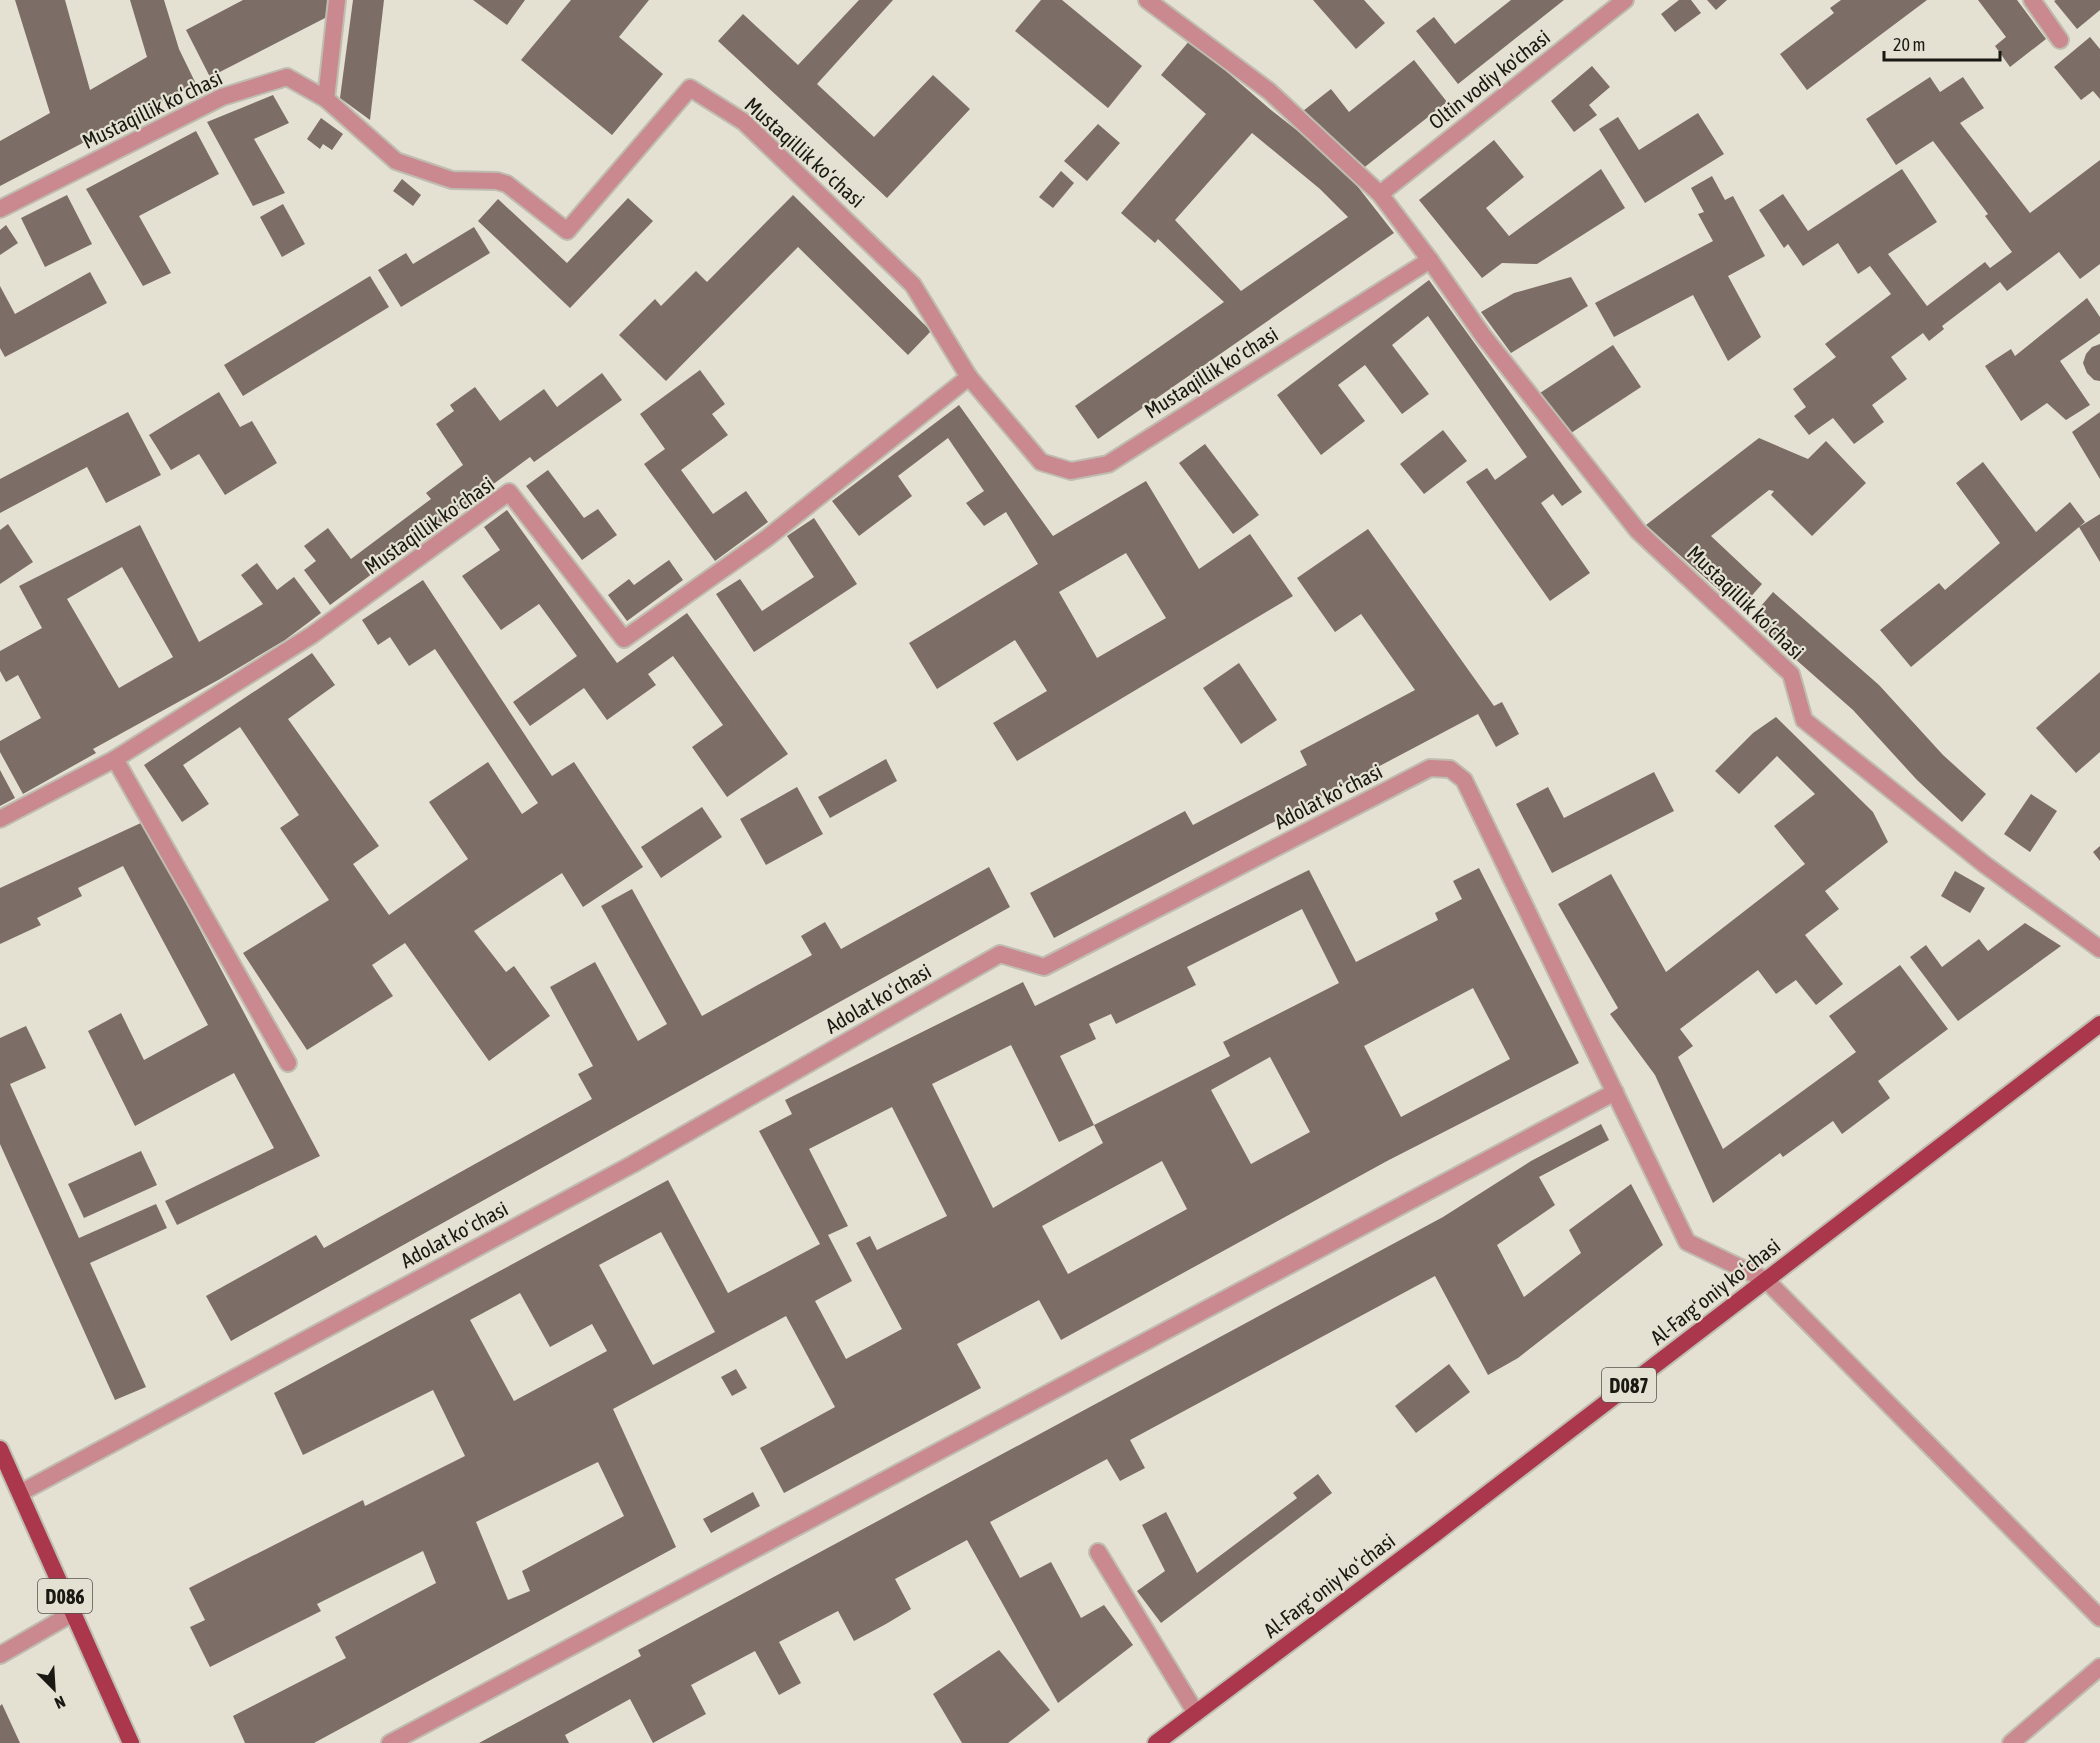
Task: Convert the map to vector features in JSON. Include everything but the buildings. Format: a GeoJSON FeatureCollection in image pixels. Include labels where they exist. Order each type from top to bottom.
{"type":"FeatureCollection","features":[{"type":"Feature","properties":{"kind":"main road","name":"Al-Fargʻoniy koʻchasi"},"geometry":{"type":"LineString","coordinates":[[1156,1743],[1436,1533],[2100,1024]]}},
{"type":"Feature","properties":{"kind":"main road","name":"D086"},"geometry":{"type":"LineString","coordinates":[[0,1449],[131,1743]]}},
{"type":"Feature","properties":{"kind":"street"},"geometry":{"type":"LineString","coordinates":[[326,99],[337,0]]}},
{"type":"Feature","properties":{"kind":"street","name":"Mustaqillik ko‘chasi"},"geometry":{"type":"LineString","coordinates":[[1147,0],[1269,91],[1380,194],[1484,337],[1638,531],[1791,674],[1803,720],[1984,864],[2100,949]]}},
{"type":"Feature","properties":{"kind":"street","name":"Oltin vodiy ko'chasi"},"geometry":{"type":"LineString","coordinates":[[1380,194],[1625,0]]}},
{"type":"Feature","properties":{"kind":"street"},"geometry":{"type":"LineString","coordinates":[[2032,0],[2060,40]]}},
{"type":"Feature","properties":{"kind":"street","name":"Mustaqillik ko‘chasi"},"geometry":{"type":"LineString","coordinates":[[0,209],[222,97],[287,77],[326,99],[396,161],[452,180],[498,181],[507,184],[567,231],[690,88],[744,122],[913,285],[969,377],[1041,462],[1071,471],[1108,464],[1430,260]]}},
{"type":"Feature","properties":{"kind":"street","name":"Mustaqillik ko‘chasi"},"geometry":{"type":"LineString","coordinates":[[0,819],[115,759],[312,635],[509,492],[624,639],[767,538],[969,377]]}},
{"type":"Feature","properties":{"kind":"street"},"geometry":{"type":"LineString","coordinates":[[115,759],[288,1063]]}},
{"type":"Feature","properties":{"kind":"street","name":"Adolat koʻchasi"},"geometry":{"type":"LineString","coordinates":[[20,1493],[633,1164],[1000,954],[1044,967],[1430,768],[1450,769],[1464,780],[1687,1242],[1766,1280],[2100,1618]]}},
{"type":"Feature","properties":{"kind":"street"},"geometry":{"type":"LineString","coordinates":[[390,1743],[1614,1092]]}},
{"type":"Feature","properties":{"kind":"street"},"geometry":{"type":"LineString","coordinates":[[1098,1552],[1196,1713]]}},
{"type":"Feature","properties":{"kind":"street"},"geometry":{"type":"LineString","coordinates":[[0,1655],[73,1613]]}},
{"type":"Feature","properties":{"kind":"street"},"geometry":{"type":"LineString","coordinates":[[2011,1743],[2100,1667]]}}]}
